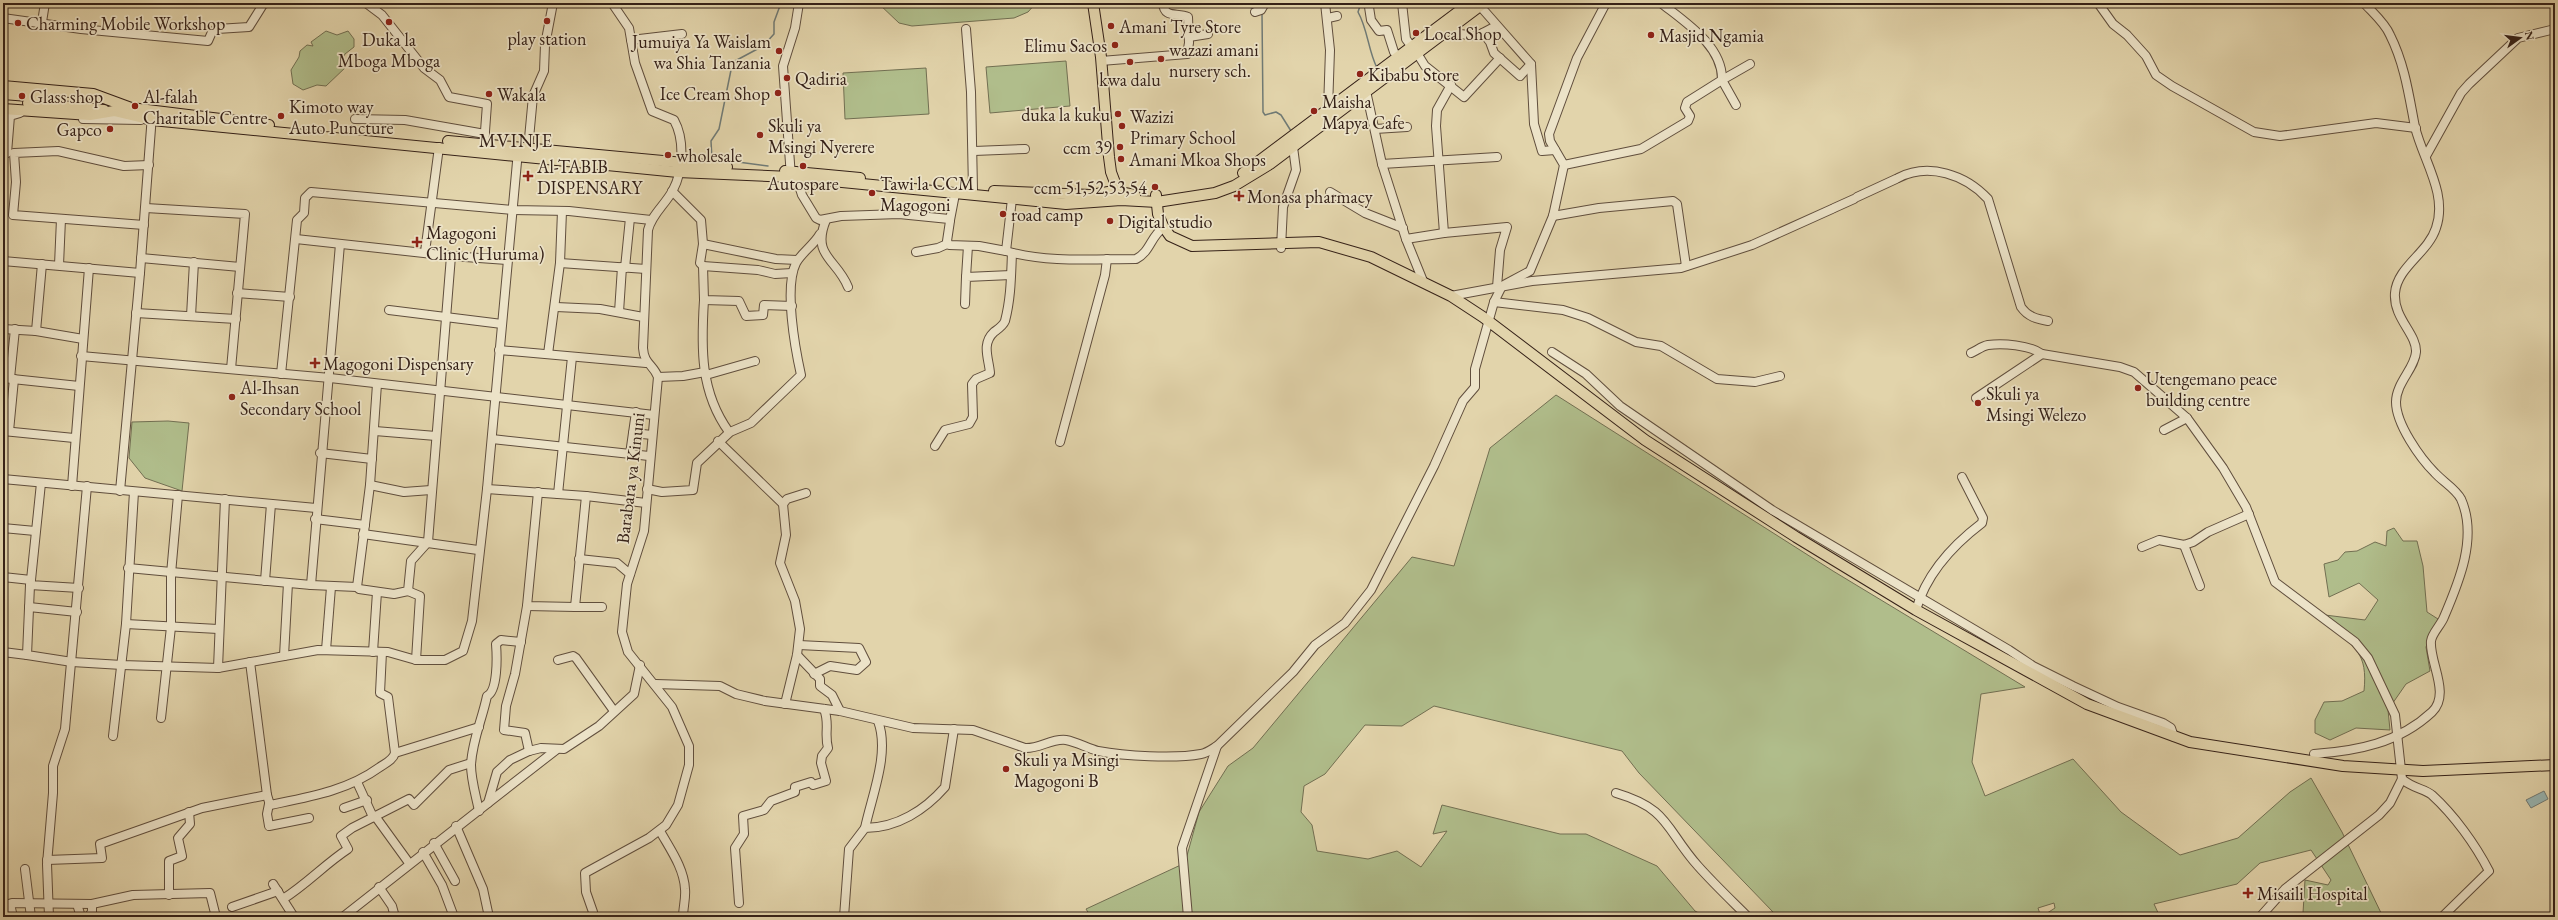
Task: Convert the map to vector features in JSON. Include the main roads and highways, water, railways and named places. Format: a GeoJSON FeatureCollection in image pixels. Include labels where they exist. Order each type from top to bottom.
{"type":"FeatureCollection","features":[{"type":"Feature","properties":{"kind":"main road"},"geometry":{"type":"LineString","coordinates":[[1086,3],[1095,57],[1104,157],[1115,196]]}},
{"type":"Feature","properties":{"kind":"main road"},"geometry":{"type":"LineString","coordinates":[[1093,3],[1102,60],[1109,156],[1115,196]]}},
{"type":"Feature","properties":{"kind":"main road"},"geometry":{"type":"LineString","coordinates":[[152,115],[268,124],[484,145],[521,151],[679,168],[973,190],[1154,199],[1215,192],[1234,186],[1293,147],[1366,92],[1468,4]]}},
{"type":"Feature","properties":{"kind":"main road"},"geometry":{"type":"LineString","coordinates":[[1154,199],[1200,192],[1231,180],[1398,57],[1414,50],[1453,27],[1482,4]]}},
{"type":"Feature","properties":{"kind":"main road"},"geometry":{"type":"LineString","coordinates":[[3,86],[93,94],[114,107]]}},
{"type":"Feature","properties":{"kind":"main road"},"geometry":{"type":"LineString","coordinates":[[3,94],[114,107],[152,115],[440,147],[521,151]]}},
{"type":"Feature","properties":{"kind":"main road"},"geometry":{"type":"LineString","coordinates":[[3,101],[114,107]]}},
{"type":"Feature","properties":{"kind":"main road"},"geometry":{"type":"LineString","coordinates":[[3,109],[90,115],[114,107]]}},
{"type":"Feature","properties":{"kind":"main road"},"geometry":{"type":"LineString","coordinates":[[793,176],[956,194],[1066,204],[1115,196]]}},
{"type":"Feature","properties":{"kind":"main road"},"geometry":{"type":"LineString","coordinates":[[1154,199],[1161,229],[1175,246],[1191,251],[1280,245],[1347,250],[1371,257],[1423,281],[1451,296],[1488,321],[1645,440],[1916,610],[2087,704],[2174,737],[2320,763],[2423,771],[2555,766]]}},
{"type":"Feature","properties":{"kind":"water"},"geometry":{"type":"Polygon","coordinates":[[[2544,791],[2548,799],[2531,808],[2526,800],[2544,791]]]}},
{"type":"Feature","properties":{"kind":"waterway"},"geometry":{"type":"LineString","coordinates":[[712,160],[711,141],[719,129],[731,70],[735,61],[763,46],[774,34],[774,22],[781,3]]}},
{"type":"Feature","properties":{"kind":"waterway"},"geometry":{"type":"LineString","coordinates":[[1241,3],[1254,9]]}},
{"type":"Feature","properties":{"kind":"waterway"},"geometry":{"type":"LineString","coordinates":[[1361,3],[1358,12],[1377,68]]}},
{"type":"Feature","properties":{"kind":"waterway"},"geometry":{"type":"LineString","coordinates":[[1262,14],[1263,112],[1265,115],[1276,112],[1281,115],[1291,131]]}},
{"type":"Feature","properties":{"kind":"waterway"},"geometry":{"type":"LineString","coordinates":[[712,154],[738,162],[768,166]]}},
{"type":"Feature","properties":{"kind":"place","name":"play station"},"geometry":{"type":"Point","coordinates":[547,21]}},
{"type":"Feature","properties":{"kind":"place","name":"Duka la Mboga Mboga"},"geometry":{"type":"Point","coordinates":[389,22]}},
{"type":"Feature","properties":{"kind":"place","name":"Charming Mobile Workshop"},"geometry":{"type":"Point","coordinates":[18,23]}},
{"type":"Feature","properties":{"kind":"place","name":"Amani Tyre Store"},"geometry":{"type":"Point","coordinates":[1111,26]}},
{"type":"Feature","properties":{"kind":"place","name":"Local Shop"},"geometry":{"type":"Point","coordinates":[1416,33]}},
{"type":"Feature","properties":{"kind":"place","name":"Masjid Ngamia"},"geometry":{"type":"Point","coordinates":[1651,35]}},
{"type":"Feature","properties":{"kind":"place","name":"Elimu Sacos"},"geometry":{"type":"Point","coordinates":[1115,45]}},
{"type":"Feature","properties":{"kind":"place","name":"Jumuiya Ya Waislam wa Shia Tanzania"},"geometry":{"type":"Point","coordinates":[779,51]}},
{"type":"Feature","properties":{"kind":"place","name":"wazazi amani nursery sch."},"geometry":{"type":"Point","coordinates":[1161,59]}},
{"type":"Feature","properties":{"kind":"place","name":"kwa dalu"},"geometry":{"type":"Point","coordinates":[1130,62]}},
{"type":"Feature","properties":{"kind":"place","name":"Kibabu Store"},"geometry":{"type":"Point","coordinates":[1360,74]}},
{"type":"Feature","properties":{"kind":"place","name":"Qadiria"},"geometry":{"type":"Point","coordinates":[787,78]}},
{"type":"Feature","properties":{"kind":"place","name":"Ice Cream Shop"},"geometry":{"type":"Point","coordinates":[778,93]}},
{"type":"Feature","properties":{"kind":"place","name":"Wakala"},"geometry":{"type":"Point","coordinates":[489,94]}},
{"type":"Feature","properties":{"kind":"place","name":"Glass shop"},"geometry":{"type":"Point","coordinates":[22,96]}},
{"type":"Feature","properties":{"kind":"place","name":"Al-falah Charitable Centre"},"geometry":{"type":"Point","coordinates":[135,106]}},
{"type":"Feature","properties":{"kind":"place","name":"Maisha Mapya Cafe"},"geometry":{"type":"Point","coordinates":[1314,111]}},
{"type":"Feature","properties":{"kind":"place","name":"duka la kuku"},"geometry":{"type":"Point","coordinates":[1118,114]}},
{"type":"Feature","properties":{"kind":"place","name":"Kimoto way Auto Puncture"},"geometry":{"type":"Point","coordinates":[281,116]}},
{"type":"Feature","properties":{"kind":"place","name":"Wazizi Primary School"},"geometry":{"type":"Point","coordinates":[1122,126]}},
{"type":"Feature","properties":{"kind":"place","name":"Gapco"},"geometry":{"type":"Point","coordinates":[110,129]}},
{"type":"Feature","properties":{"kind":"place","name":"Skuli ya Msingi Nyerere"},"geometry":{"type":"Point","coordinates":[760,135]}},
{"type":"Feature","properties":{"kind":"place","name":"ccm 39"},"geometry":{"type":"Point","coordinates":[1120,147]}},
{"type":"Feature","properties":{"kind":"place","name":"wholesale"},"geometry":{"type":"Point","coordinates":[668,155]}},
{"type":"Feature","properties":{"kind":"place","name":"Amani Mkoa Shops"},"geometry":{"type":"Point","coordinates":[1121,159]}},
{"type":"Feature","properties":{"kind":"place","name":"Autospare"},"geometry":{"type":"Point","coordinates":[803,166]}},
{"type":"Feature","properties":{"kind":"place","name":"Al-TABIB DISPENSARY"},"geometry":{"type":"Point","coordinates":[528,176]}},
{"type":"Feature","properties":{"kind":"place","name":"ccm 51,52,53,54"},"geometry":{"type":"Point","coordinates":[1155,187]}},
{"type":"Feature","properties":{"kind":"place","name":"Tawi la CCM Magogoni"},"geometry":{"type":"Point","coordinates":[872,193]}},
{"type":"Feature","properties":{"kind":"place","name":"Monasa pharmacy"},"geometry":{"type":"Point","coordinates":[1239,196]}},
{"type":"Feature","properties":{"kind":"place","name":"road camp"},"geometry":{"type":"Point","coordinates":[1003,214]}},
{"type":"Feature","properties":{"kind":"place","name":"Digital studio"},"geometry":{"type":"Point","coordinates":[1110,221]}},
{"type":"Feature","properties":{"kind":"place","name":"Magogoni Clinic (Huruma)"},"geometry":{"type":"Point","coordinates":[417,242]}},
{"type":"Feature","properties":{"kind":"place","name":"Magogoni Dispensary"},"geometry":{"type":"Point","coordinates":[315,363]}},
{"type":"Feature","properties":{"kind":"place","name":"Utengemano peace building centre"},"geometry":{"type":"Point","coordinates":[2138,388]}},
{"type":"Feature","properties":{"kind":"place","name":"Al-Ihsan Secondary School"},"geometry":{"type":"Point","coordinates":[232,397]}},
{"type":"Feature","properties":{"kind":"place","name":"Skuli ya Msingi Welezo"},"geometry":{"type":"Point","coordinates":[1978,403]}},
{"type":"Feature","properties":{"kind":"place","name":"Skuli ya Msingi Magogoni B"},"geometry":{"type":"Point","coordinates":[1006,769]}},
{"type":"Feature","properties":{"kind":"place","name":"Misaili Hospital"},"geometry":{"type":"Point","coordinates":[2248,893]}},
{"type":"Feature","properties":{"kind":"district","name":"MVINJE"},"geometry":{"type":"Point","coordinates":[516,140]}}]}
